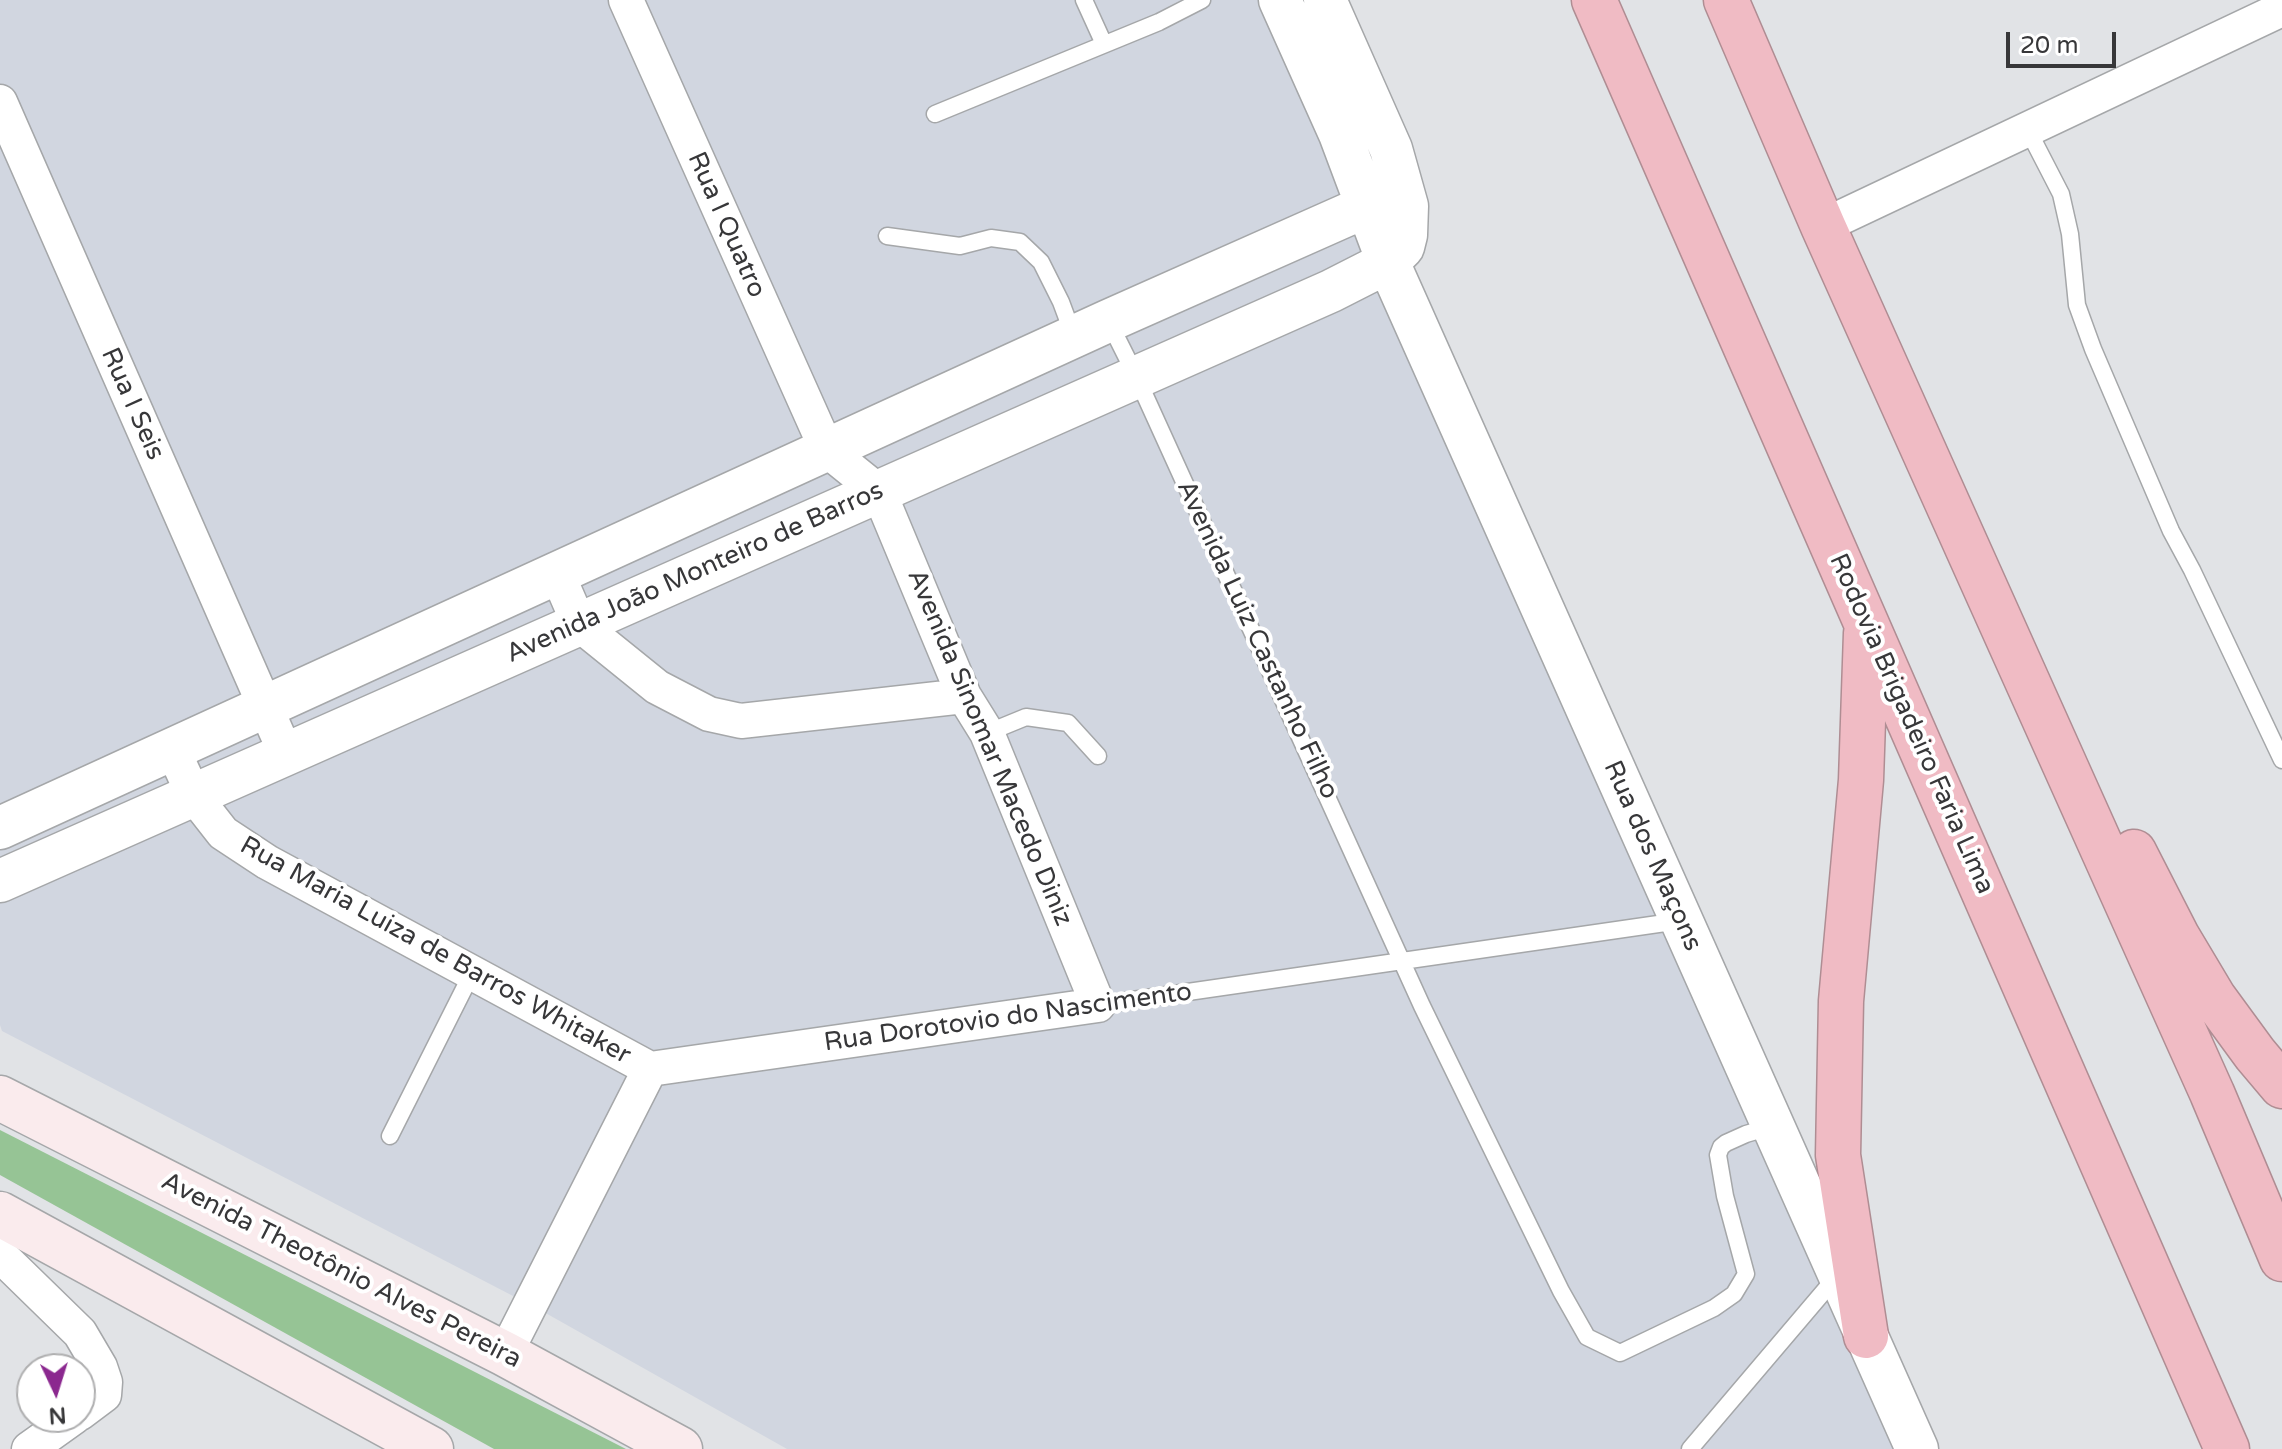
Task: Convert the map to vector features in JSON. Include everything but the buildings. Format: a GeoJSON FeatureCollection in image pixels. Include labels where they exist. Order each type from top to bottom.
{"type":"FeatureCollection","features":[{"type":"Feature","properties":{"kind":"highway","name":"Rodovia Brigadeiro Faria Lima"},"geometry":{"type":"LineString","coordinates":[[1594,0],[2227,1449]]}},
{"type":"Feature","properties":{"kind":"highway"},"geometry":{"type":"LineString","coordinates":[[1726,0],[1823,226],[2212,1093],[2282,1259]]}},
{"type":"Feature","properties":{"kind":"highway"},"geometry":{"type":"LineString","coordinates":[[1911,423],[2177,936],[2214,998],[2282,1086]]}},
{"type":"Feature","properties":{"kind":"highway"},"geometry":{"type":"LineString","coordinates":[[1866,623],[1861,780],[1841,1001],[1838,1155],[1866,1336]]}},
{"type":"Feature","properties":{"kind":"main road","name":"Avenida Theotônio Alves Pereira"},"geometry":{"type":"LineString","coordinates":[[0,1098],[505,1354],[680,1449]]}},
{"type":"Feature","properties":{"kind":"main road"},"geometry":{"type":"LineString","coordinates":[[0,1214],[431,1449]]}},
{"type":"Feature","properties":{"kind":"street","name":"Rua I Quatro"},"geometry":{"type":"LineString","coordinates":[[626,0],[827,450]]}},
{"type":"Feature","properties":{"kind":"street","name":"Rua dos Maçons"},"geometry":{"type":"LineString","coordinates":[[1280,0],[1340,134],[1388,262],[1917,1449]]}},
{"type":"Feature","properties":{"kind":"street"},"geometry":{"type":"LineString","coordinates":[[1325,0],[1391,149],[1407,206],[1403,247],[1388,262]]}},
{"type":"Feature","properties":{"kind":"street"},"geometry":{"type":"LineString","coordinates":[[1823,226],[2282,9]]}},
{"type":"Feature","properties":{"kind":"street","name":"Rua I Seis"},"geometry":{"type":"LineString","coordinates":[[0,102],[286,754]]}},
{"type":"Feature","properties":{"kind":"street"},"geometry":{"type":"LineString","coordinates":[[0,828],[1367,206]]}},
{"type":"Feature","properties":{"kind":"street","name":"Avenida João Monteiro de Barros"},"geometry":{"type":"LineString","coordinates":[[0,881],[1137,378],[1331,291],[1388,262]]}},
{"type":"Feature","properties":{"kind":"street"},"geometry":{"type":"LineString","coordinates":[[827,450],[879,492]]}},
{"type":"Feature","properties":{"kind":"street","name":"Avenida Sinomar Macedo Diniz"},"geometry":{"type":"LineString","coordinates":[[879,492],[964,696],[987,733],[1098,1005]]}},
{"type":"Feature","properties":{"kind":"street"},"geometry":{"type":"LineString","coordinates":[[557,573],[579,624],[657,687],[709,714],[741,721],[964,696]]}},
{"type":"Feature","properties":{"kind":"street","name":"Rua Maria Luiza de Barros Whitaker"},"geometry":{"type":"LineString","coordinates":[[172,748],[194,796],[223,833],[267,862],[650,1069]]}},
{"type":"Feature","properties":{"kind":"street","name":"Rua Dorotovio do Nascimento"},"geometry":{"type":"LineString","coordinates":[[650,1069],[1098,1005]]}},
{"type":"Feature","properties":{"kind":"street"},"geometry":{"type":"LineString","coordinates":[[505,1354],[650,1069]]}},
{"type":"Feature","properties":{"kind":"street"},"geometry":{"type":"LineString","coordinates":[[0,1255],[80,1333],[92,1353]]}},
{"type":"Feature","properties":{"kind":"street"},"geometry":{"type":"LineString","coordinates":[[96,1360],[105,1382],[104,1395],[96,1401]]}},
{"type":"Feature","properties":{"kind":"street"},"geometry":{"type":"LineString","coordinates":[[29,1449],[52,1433]]}},
{"type":"Feature","properties":{"kind":"lane"},"geometry":{"type":"LineString","coordinates":[[1084,0],[1104,44]]}},
{"type":"Feature","properties":{"kind":"lane"},"geometry":{"type":"LineString","coordinates":[[935,114],[1159,22],[1202,0]]}},
{"type":"Feature","properties":{"kind":"lane"},"geometry":{"type":"LineString","coordinates":[[2028,130],[2061,194],[2070,234],[2077,305],[2093,349],[2171,531],[2282,760]]}},
{"type":"Feature","properties":{"kind":"lane","name":"Avenida Luiz Castanho Filho"},"geometry":{"type":"LineString","coordinates":[[887,236],[960,246],[991,238],[1020,242],[1041,262],[1061,302],[1137,378],[1422,1006],[1561,1291],[1587,1337],[1620,1353],[1714,1308],[1734,1294],[1746,1274],[1725,1196],[1718,1155],[1726,1143],[1773,1126]]}},
{"type":"Feature","properties":{"kind":"lane"},"geometry":{"type":"LineString","coordinates":[[987,733],[1026,717],[1068,723],[1098,756]]}},
{"type":"Feature","properties":{"kind":"lane","name":"Rua Dorotovio do Nascimento"},"geometry":{"type":"LineString","coordinates":[[1098,1005],[1681,921]]}},
{"type":"Feature","properties":{"kind":"lane"},"geometry":{"type":"LineString","coordinates":[[390,1136],[472,973]]}},
{"type":"Feature","properties":{"kind":"lane"},"geometry":{"type":"LineString","coordinates":[[1690,1449],[1839,1274]]}},
{"type":"Feature","properties":{"kind":"shaded area"},"geometry":{"type":"Polygon","coordinates":[[[0,0],[1263,0],[1895,1449],[787,1449],[542,1311],[2,1031],[0,0]]]}},
{"type":"Feature","properties":{"kind":"green space"},"geometry":{"type":"Polygon","coordinates":[[[0,1130],[626,1449],[494,1449],[0,1175],[0,1130]]]}}]}
